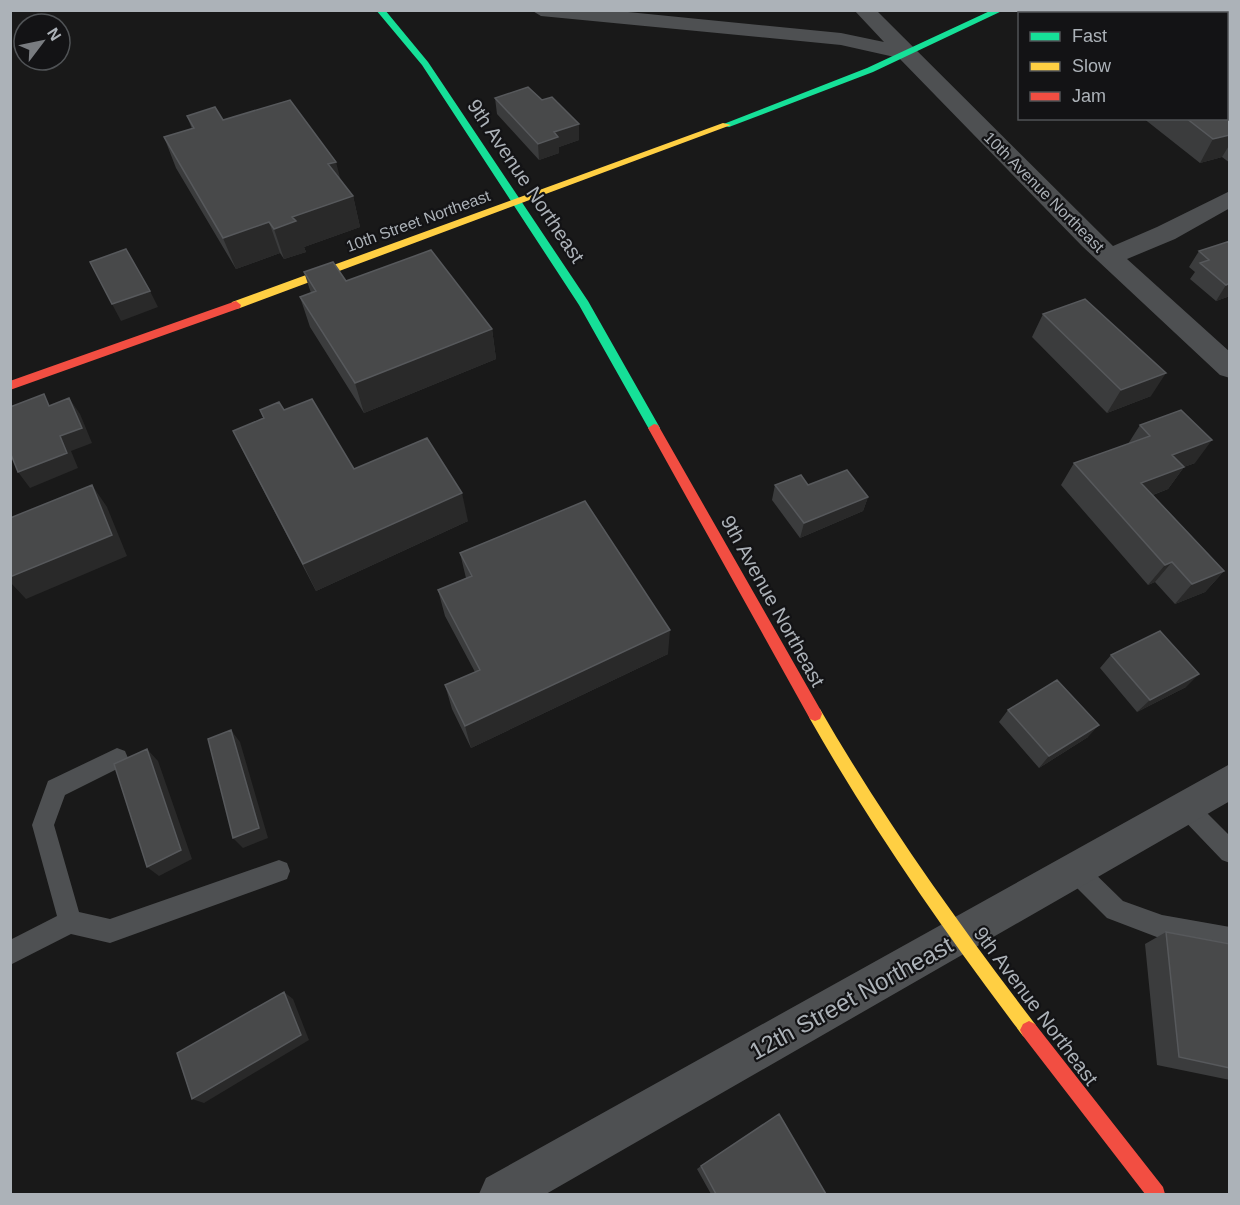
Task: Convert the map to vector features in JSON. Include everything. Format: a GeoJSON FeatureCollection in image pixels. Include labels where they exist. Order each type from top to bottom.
{"type":"FeatureCollection","features":[{"type":"Feature","properties":{"kind":"street","name":"9th Avenue Northeast"},"geometry":{"type":"LineString","coordinates":[[380,10],[425,64],[584,304],[841,761],[898,850],[958,937],[1156,1194]]}},
{"type":"Feature","properties":{"kind":"street"},"geometry":{"type":"LineString","coordinates":[[541,10],[841,39],[907,53]]}},
{"type":"Feature","properties":{"kind":"street","name":"10th Avenue Northeast"},"geometry":{"type":"LineString","coordinates":[[864,10],[934,84],[1110,257],[1230,368]]}},
{"type":"Feature","properties":{"kind":"street","name":"10th Street Northeast"},"geometry":{"type":"LineString","coordinates":[[10,386],[828,87],[1000,10]]}},
{"type":"Feature","properties":{"kind":"street"},"geometry":{"type":"LineString","coordinates":[[1110,257],[1166,232],[1230,198]]}},
{"type":"Feature","properties":{"kind":"street","name":"12th Street Northeast"},"geometry":{"type":"LineString","coordinates":[[502,1194],[1230,781]]}},
{"type":"Feature","properties":{"kind":"lane"},"geometry":{"type":"LineString","coordinates":[[70,922],[43,825],[56,788],[117,759]]}},
{"type":"Feature","properties":{"kind":"lane"},"geometry":{"type":"LineString","coordinates":[[1185,806],[1230,852]]}},
{"type":"Feature","properties":{"kind":"lane"},"geometry":{"type":"LineString","coordinates":[[1075,870],[1115,910],[1162,927],[1230,939]]}},
{"type":"Feature","properties":{"kind":"lane"},"geometry":{"type":"LineString","coordinates":[[10,953],[70,922],[110,932],[279,871]]}},
{"type":"Feature","properties":{"kind":"building"},"geometry":{"type":"Polygon","coordinates":[[[1084,10],[1088,12],[1046,12],[1084,10]]]}},
{"type":"Feature","properties":{"kind":"building"},"geometry":{"type":"Polygon","coordinates":[[[1132,10],[1149,10],[1146,12],[1132,10]]]}},
{"type":"Feature","properties":{"kind":"building"},"geometry":{"type":"Polygon","coordinates":[[[528,87],[542,100],[552,97],[579,124],[554,132],[558,137],[538,144],[495,98],[528,87]]]}},
{"type":"Feature","properties":{"kind":"building"},"geometry":{"type":"Polygon","coordinates":[[[1228,88],[1230,89],[1230,135],[1213,139],[1189,120],[1228,120],[1228,88]]]}},
{"type":"Feature","properties":{"kind":"building"},"geometry":{"type":"Polygon","coordinates":[[[290,100],[336,162],[328,164],[353,196],[292,217],[296,221],[274,229],[269,222],[223,238],[164,137],[194,128],[187,116],[215,107],[223,120],[290,100]]]}},
{"type":"Feature","properties":{"kind":"building"},"geometry":{"type":"Polygon","coordinates":[[[1230,241],[1230,283],[1226,285],[1200,263],[1209,260],[1199,251],[1230,241]]]}},
{"type":"Feature","properties":{"kind":"building"},"geometry":{"type":"Polygon","coordinates":[[[126,249],[150,291],[112,304],[90,262],[126,249]]]}},
{"type":"Feature","properties":{"kind":"building"},"geometry":{"type":"Polygon","coordinates":[[[431,250],[492,329],[355,383],[300,297],[316,291],[304,272],[333,262],[346,281],[431,250]]]}},
{"type":"Feature","properties":{"kind":"building"},"geometry":{"type":"Polygon","coordinates":[[[1085,299],[1166,373],[1121,390],[1043,314],[1085,299]]]}},
{"type":"Feature","properties":{"kind":"building"},"geometry":{"type":"Polygon","coordinates":[[[44,394],[49,406],[69,398],[82,428],[60,436],[67,453],[18,472],[10,452],[10,407],[44,394]]]}},
{"type":"Feature","properties":{"kind":"building"},"geometry":{"type":"Polygon","coordinates":[[[312,399],[354,469],[427,438],[462,493],[303,564],[233,431],[264,418],[260,410],[279,402],[284,410],[312,399]]]}},
{"type":"Feature","properties":{"kind":"building"},"geometry":{"type":"Polygon","coordinates":[[[1181,410],[1212,440],[1172,455],[1184,467],[1141,483],[1224,571],[1192,584],[1172,562],[1165,565],[1074,463],[1150,436],[1140,425],[1181,410]]]}},
{"type":"Feature","properties":{"kind":"building"},"geometry":{"type":"Polygon","coordinates":[[[847,470],[868,497],[804,523],[775,485],[801,475],[808,485],[847,470]]]}},
{"type":"Feature","properties":{"kind":"building"},"geometry":{"type":"Polygon","coordinates":[[[92,485],[112,535],[10,577],[10,518],[92,485]]]}},
{"type":"Feature","properties":{"kind":"building"},"geometry":{"type":"Polygon","coordinates":[[[585,501],[670,630],[465,726],[445,685],[480,670],[438,590],[472,576],[460,553],[585,501]]]}},
{"type":"Feature","properties":{"kind":"building"},"geometry":{"type":"Polygon","coordinates":[[[1160,631],[1199,674],[1150,700],[1111,655],[1160,631]]]}},
{"type":"Feature","properties":{"kind":"building"},"geometry":{"type":"Polygon","coordinates":[[[1057,680],[1099,725],[1049,756],[1008,710],[1057,680]]]}},
{"type":"Feature","properties":{"kind":"building"},"geometry":{"type":"Polygon","coordinates":[[[231,730],[259,828],[233,838],[208,739],[231,730]]]}},
{"type":"Feature","properties":{"kind":"building"},"geometry":{"type":"Polygon","coordinates":[[[147,749],[181,850],[147,867],[114,764],[147,749]]]}},
{"type":"Feature","properties":{"kind":"building"},"geometry":{"type":"Polygon","coordinates":[[[1166,932],[1230,944],[1230,1068],[1179,1057],[1166,932]]]}},
{"type":"Feature","properties":{"kind":"building"},"geometry":{"type":"Polygon","coordinates":[[[284,992],[301,1035],[192,1099],[177,1053],[284,992]]]}},
{"type":"Feature","properties":{"kind":"building"},"geometry":{"type":"Polygon","coordinates":[[[779,1114],[826,1194],[716,1194],[701,1166],[779,1114]]]}},
{"type":"Feature","properties":{"kind":"traffic: fast"},"geometry":{"type":"LineString","coordinates":[[380,10],[425,64],[584,304],[654,428]]}},
{"type":"Feature","properties":{"kind":"traffic: fast"},"geometry":{"type":"LineString","coordinates":[[726,125],[870,70],[1000,10]]}},
{"type":"Feature","properties":{"kind":"traffic: slow"},"geometry":{"type":"LineString","coordinates":[[236,305],[726,125]]}},
{"type":"Feature","properties":{"kind":"traffic: slow"},"geometry":{"type":"LineString","coordinates":[[815,714],[839,756],[916,876],[1029,1030]]}},
{"type":"Feature","properties":{"kind":"traffic: jam"},"geometry":{"type":"LineString","coordinates":[[10,386],[236,305]]}},
{"type":"Feature","properties":{"kind":"traffic: jam"},"geometry":{"type":"LineString","coordinates":[[654,428],[815,714]]}},
{"type":"Feature","properties":{"kind":"traffic: jam"},"geometry":{"type":"LineString","coordinates":[[1029,1030],[1156,1194]]}}]}
